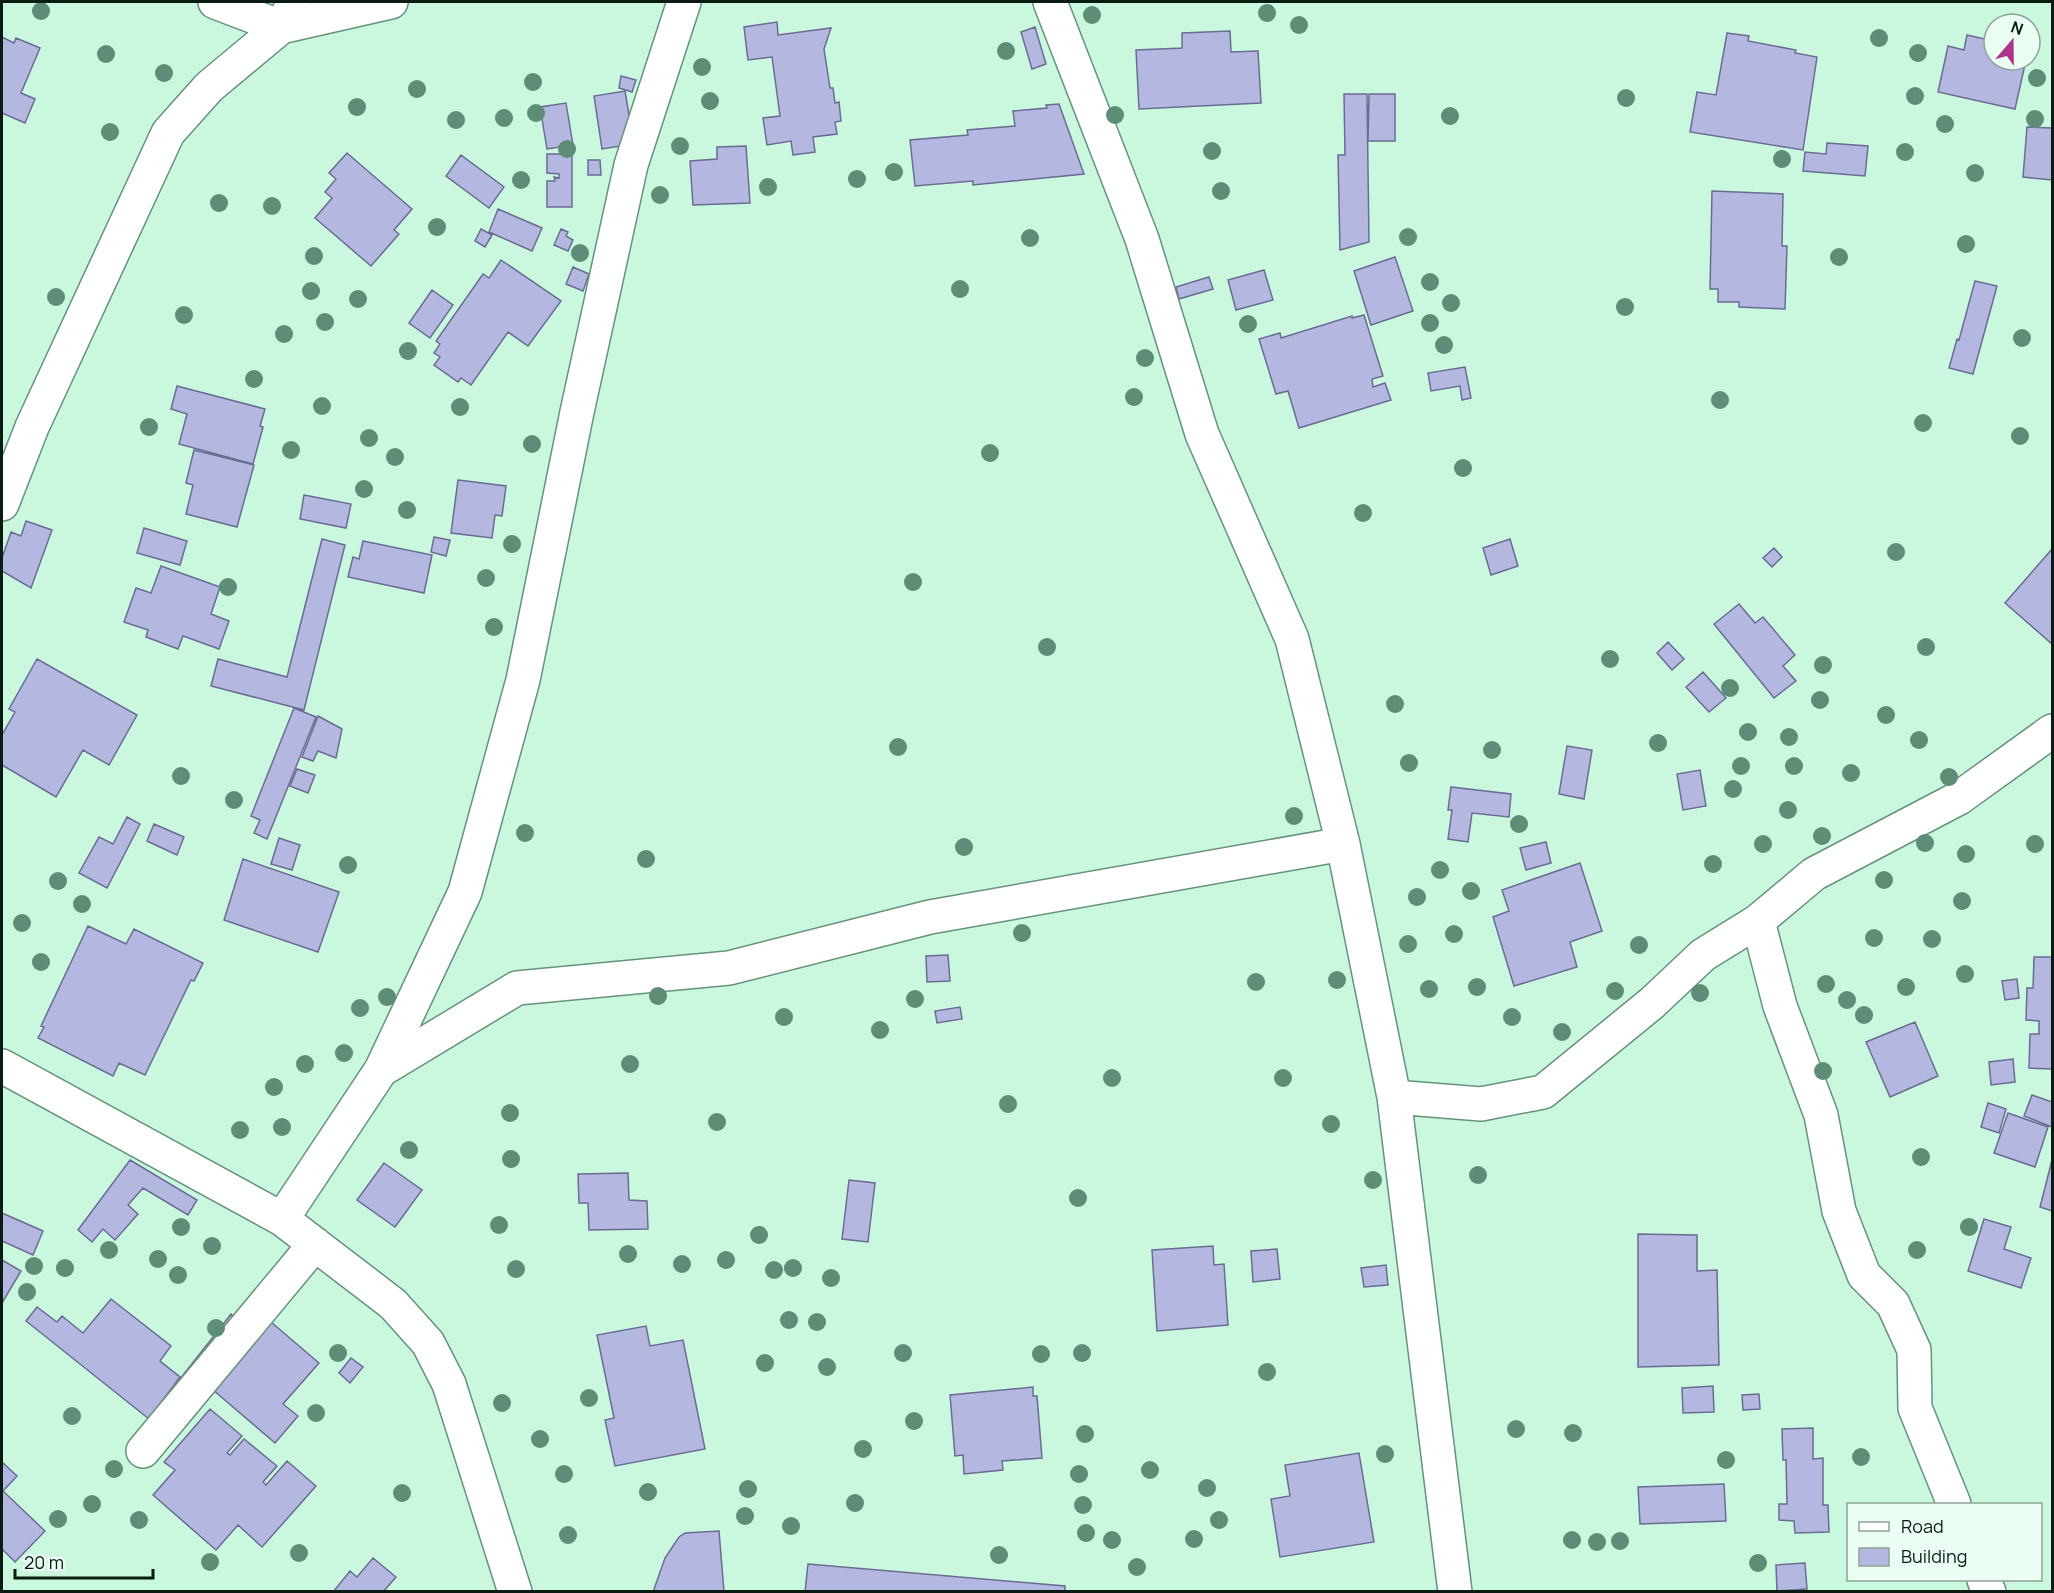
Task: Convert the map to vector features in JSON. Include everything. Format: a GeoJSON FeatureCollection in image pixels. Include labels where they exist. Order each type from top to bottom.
{"type":"FeatureCollection","features":[{"type":"Feature","properties":{"kind":"street"},"geometry":{"type":"LineString","coordinates":[[215,2],[288,14],[391,2]]}},
{"type":"Feature","properties":{"kind":"street"},"geometry":{"type":"LineString","coordinates":[[282,1219],[381,1070],[465,892],[523,680],[577,412],[631,165],[684,2]]}},
{"type":"Feature","properties":{"kind":"street"},"geometry":{"type":"LineString","coordinates":[[1050,2],[1142,240],[1202,434],[1292,639],[1343,844],[1394,1097],[1455,1592]]}},
{"type":"Feature","properties":{"kind":"street"},"geometry":{"type":"LineString","coordinates":[[2,504],[32,428],[168,133],[209,87],[288,14]]}},
{"type":"Feature","properties":{"kind":"street"},"geometry":{"type":"LineString","coordinates":[[1394,1097],[1481,1104],[1543,1092],[1652,1003],[1703,956],[1758,921],[1814,874],[1959,798],[2052,731]]}},
{"type":"Feature","properties":{"kind":"street"},"geometry":{"type":"LineString","coordinates":[[381,1070],[517,988],[729,968],[930,917],[1343,844]]}},
{"type":"Feature","properties":{"kind":"street"},"geometry":{"type":"LineString","coordinates":[[1758,921],[1780,1006],[1821,1114],[1839,1211],[1864,1275],[1893,1304],[1914,1350],[1915,1408],[1954,1503]]}},
{"type":"Feature","properties":{"kind":"street"},"geometry":{"type":"LineString","coordinates":[[2,1066],[282,1219],[393,1304],[428,1343],[449,1384],[514,1592]]}},
{"type":"Feature","properties":{"kind":"street"},"geometry":{"type":"LineString","coordinates":[[143,1451],[315,1244]]}},
{"type":"Feature","properties":{"kind":"building"},"geometry":{"type":"Polygon","coordinates":[[[777,22],[778,35],[831,28],[824,49],[830,88],[833,88],[835,103],[839,102],[841,121],[835,122],[837,134],[813,137],[815,152],[793,155],[791,141],[767,145],[763,118],[780,116],[772,57],[748,60],[744,27],[777,22]]]}},
{"type":"Feature","properties":{"kind":"building"},"geometry":{"type":"Polygon","coordinates":[[[1035,27],[1046,64],[1032,69],[1021,32],[1035,27]]]}},
{"type":"Feature","properties":{"kind":"building"},"geometry":{"type":"Polygon","coordinates":[[[1230,31],[1231,52],[1258,51],[1261,103],[1139,109],[1136,50],[1182,48],[1182,33],[1230,31]]]}},
{"type":"Feature","properties":{"kind":"building"},"geometry":{"type":"Polygon","coordinates":[[[1727,33],[1749,36],[1748,41],[1796,50],[1795,53],[1817,57],[1803,150],[1690,132],[1697,92],[1716,95],[1727,33]]]}},
{"type":"Feature","properties":{"kind":"building"},"geometry":{"type":"Polygon","coordinates":[[[1967,35],[1982,38],[1982,72],[2023,72],[2015,109],[1938,92],[1948,46],[1964,50],[1967,35]]]}},
{"type":"Feature","properties":{"kind":"building"},"geometry":{"type":"Polygon","coordinates":[[[2,37],[14,43],[16,38],[40,48],[21,93],[35,99],[25,123],[2,113],[2,37]]]}},
{"type":"Feature","properties":{"kind":"building"},"geometry":{"type":"Polygon","coordinates":[[[621,76],[636,80],[632,92],[619,88],[621,76]]]}},
{"type":"Feature","properties":{"kind":"building"},"geometry":{"type":"Polygon","coordinates":[[[625,91],[634,144],[602,149],[594,96],[625,91]]]}},
{"type":"Feature","properties":{"kind":"building"},"geometry":{"type":"Polygon","coordinates":[[[1344,94],[1367,94],[1369,242],[1340,250],[1338,155],[1345,155],[1344,94]]]}},
{"type":"Feature","properties":{"kind":"building"},"geometry":{"type":"Polygon","coordinates":[[[1369,94],[1395,94],[1395,141],[1368,141],[1369,94]]]}},
{"type":"Feature","properties":{"kind":"building"},"geometry":{"type":"Polygon","coordinates":[[[566,103],[573,145],[547,149],[540,107],[566,103]]]}},
{"type":"Feature","properties":{"kind":"building"},"geometry":{"type":"Polygon","coordinates":[[[1059,104],[1084,174],[973,185],[973,181],[915,186],[910,140],[968,135],[967,130],[1015,126],[1013,111],[1047,108],[1046,105],[1059,104]]]}},
{"type":"Feature","properties":{"kind":"building"},"geometry":{"type":"Polygon","coordinates":[[[2027,127],[2052,128],[2052,180],[2023,177],[2027,127]]]}},
{"type":"Feature","properties":{"kind":"building"},"geometry":{"type":"Polygon","coordinates":[[[1827,143],[1868,146],[1865,176],[1803,171],[1805,152],[1826,154],[1827,143]]]}},
{"type":"Feature","properties":{"kind":"building"},"geometry":{"type":"Polygon","coordinates":[[[746,146],[750,203],[693,205],[690,161],[717,159],[717,147],[746,146]]]}},
{"type":"Feature","properties":{"kind":"building"},"geometry":{"type":"Polygon","coordinates":[[[347,153],[412,209],[394,230],[399,234],[371,266],[315,218],[332,198],[325,192],[336,179],[329,173],[347,153]]]}},
{"type":"Feature","properties":{"kind":"building"},"geometry":{"type":"Polygon","coordinates":[[[547,154],[572,154],[572,207],[547,207],[547,181],[555,181],[554,177],[559,178],[559,174],[547,173],[547,154]]]}},
{"type":"Feature","properties":{"kind":"building"},"geometry":{"type":"Polygon","coordinates":[[[461,155],[504,187],[489,208],[446,176],[461,155]]]}},
{"type":"Feature","properties":{"kind":"building"},"geometry":{"type":"Polygon","coordinates":[[[588,160],[600,160],[601,175],[588,175],[588,160]]]}},
{"type":"Feature","properties":{"kind":"building"},"geometry":{"type":"Polygon","coordinates":[[[1712,191],[1783,194],[1782,246],[1787,246],[1785,309],[1739,307],[1739,302],[1718,302],[1718,289],[1710,289],[1712,191]]]}},
{"type":"Feature","properties":{"kind":"building"},"geometry":{"type":"Polygon","coordinates":[[[498,209],[542,228],[532,251],[489,232],[498,209]]]}},
{"type":"Feature","properties":{"kind":"building"},"geometry":{"type":"Polygon","coordinates":[[[481,229],[492,235],[485,247],[475,241],[481,229]]]}},
{"type":"Feature","properties":{"kind":"building"},"geometry":{"type":"Polygon","coordinates":[[[561,229],[568,232],[566,236],[573,240],[568,251],[554,245],[561,229]]]}},
{"type":"Feature","properties":{"kind":"building"},"geometry":{"type":"Polygon","coordinates":[[[1395,257],[1413,311],[1371,325],[1354,271],[1395,257]]]}},
{"type":"Feature","properties":{"kind":"building"},"geometry":{"type":"Polygon","coordinates":[[[501,260],[561,301],[528,346],[508,332],[471,385],[461,378],[458,382],[434,365],[440,357],[434,353],[440,344],[436,341],[483,274],[489,278],[501,260]]]}},
{"type":"Feature","properties":{"kind":"building"},"geometry":{"type":"Polygon","coordinates":[[[573,267],[589,274],[583,291],[566,284],[573,267]]]}},
{"type":"Feature","properties":{"kind":"building"},"geometry":{"type":"Polygon","coordinates":[[[1264,270],[1273,300],[1236,310],[1228,280],[1264,270]]]}},
{"type":"Feature","properties":{"kind":"building"},"geometry":{"type":"Polygon","coordinates":[[[1209,277],[1213,289],[1179,299],[1176,287],[1209,277]]]}},
{"type":"Feature","properties":{"kind":"building"},"geometry":{"type":"Polygon","coordinates":[[[1975,281],[1997,286],[1973,374],[1949,368],[1975,281]]]}},
{"type":"Feature","properties":{"kind":"building"},"geometry":{"type":"Polygon","coordinates":[[[432,290],[453,305],[430,338],[409,323],[432,290]]]}},
{"type":"Feature","properties":{"kind":"building"},"geometry":{"type":"Polygon","coordinates":[[[1364,315],[1383,376],[1372,379],[1373,387],[1385,383],[1391,400],[1299,428],[1288,391],[1276,394],[1259,339],[1280,333],[1281,338],[1352,316],[1352,318],[1364,315]]]}},
{"type":"Feature","properties":{"kind":"building"},"geometry":{"type":"Polygon","coordinates":[[[1465,367],[1471,398],[1462,400],[1460,386],[1431,391],[1428,373],[1465,367]]]}},
{"type":"Feature","properties":{"kind":"building"},"geometry":{"type":"Polygon","coordinates":[[[177,386],[265,409],[260,426],[263,427],[253,464],[179,444],[187,414],[171,409],[177,386]]]}},
{"type":"Feature","properties":{"kind":"building"},"geometry":{"type":"Polygon","coordinates":[[[194,450],[254,465],[237,527],[186,514],[193,485],[186,483],[194,450]]]}},
{"type":"Feature","properties":{"kind":"building"},"geometry":{"type":"Polygon","coordinates":[[[458,480],[506,486],[502,516],[495,515],[492,538],[451,533],[458,480]]]}},
{"type":"Feature","properties":{"kind":"building"},"geometry":{"type":"Polygon","coordinates":[[[304,495],[351,504],[346,528],[300,519],[304,495]]]}},
{"type":"Feature","properties":{"kind":"building"},"geometry":{"type":"Polygon","coordinates":[[[26,521],[52,530],[31,588],[2,571],[2,558],[11,532],[21,536],[26,521]]]}},
{"type":"Feature","properties":{"kind":"building"},"geometry":{"type":"Polygon","coordinates":[[[144,528],[187,541],[180,565],[137,553],[144,528]]]}},
{"type":"Feature","properties":{"kind":"building"},"geometry":{"type":"Polygon","coordinates":[[[434,537],[450,540],[446,556],[431,552],[434,537]]]}},
{"type":"Feature","properties":{"kind":"building"},"geometry":{"type":"Polygon","coordinates":[[[322,539],[345,545],[304,710],[211,686],[218,659],[287,677],[322,539]]]}},
{"type":"Feature","properties":{"kind":"building"},"geometry":{"type":"Polygon","coordinates":[[[1510,539],[1518,566],[1491,575],[1483,548],[1510,539]]]}},
{"type":"Feature","properties":{"kind":"building"},"geometry":{"type":"Polygon","coordinates":[[[363,541],[432,555],[424,593],[348,577],[353,557],[359,559],[363,541]]]}},
{"type":"Feature","properties":{"kind":"building"},"geometry":{"type":"Polygon","coordinates":[[[1774,548],[1782,557],[1772,567],[1763,558],[1774,548]]]}},
{"type":"Feature","properties":{"kind":"building"},"geometry":{"type":"Polygon","coordinates":[[[2052,549],[2052,644],[2005,603],[2052,549]]]}},
{"type":"Feature","properties":{"kind":"building"},"geometry":{"type":"Polygon","coordinates":[[[161,566],[220,587],[211,614],[229,621],[219,649],[183,636],[178,649],[146,637],[148,630],[124,622],[136,588],[151,593],[161,566]]]}},
{"type":"Feature","properties":{"kind":"building"},"geometry":{"type":"Polygon","coordinates":[[[1739,604],[1755,623],[1763,617],[1795,655],[1783,666],[1796,681],[1774,698],[1714,624],[1739,604]]]}},
{"type":"Feature","properties":{"kind":"building"},"geometry":{"type":"Polygon","coordinates":[[[1668,642],[1684,659],[1672,670],[1657,653],[1668,642]]]}},
{"type":"Feature","properties":{"kind":"building"},"geometry":{"type":"Polygon","coordinates":[[[37,659],[137,715],[109,765],[83,750],[56,797],[2,765],[2,735],[15,712],[9,709],[37,659]]]}},
{"type":"Feature","properties":{"kind":"building"},"geometry":{"type":"Polygon","coordinates":[[[1703,672],[1726,698],[1709,712],[1686,687],[1703,672]]]}},
{"type":"Feature","properties":{"kind":"building"},"geometry":{"type":"Polygon","coordinates":[[[294,708],[316,717],[267,839],[254,833],[260,820],[251,816],[294,708]]]}},
{"type":"Feature","properties":{"kind":"building"},"geometry":{"type":"Polygon","coordinates":[[[318,716],[342,729],[336,758],[318,751],[313,761],[302,757],[318,716]]]}},
{"type":"Feature","properties":{"kind":"building"},"geometry":{"type":"Polygon","coordinates":[[[1567,746],[1592,750],[1584,799],[1559,794],[1567,746]]]}},
{"type":"Feature","properties":{"kind":"building"},"geometry":{"type":"Polygon","coordinates":[[[297,769],[315,775],[308,793],[290,786],[297,769]]]}},
{"type":"Feature","properties":{"kind":"building"},"geometry":{"type":"Polygon","coordinates":[[[1700,770],[1706,806],[1683,810],[1677,774],[1700,770]]]}},
{"type":"Feature","properties":{"kind":"building"},"geometry":{"type":"Polygon","coordinates":[[[1451,787],[1511,794],[1509,817],[1472,813],[1468,842],[1448,839],[1452,810],[1448,810],[1451,787]]]}},
{"type":"Feature","properties":{"kind":"building"},"geometry":{"type":"Polygon","coordinates":[[[127,817],[140,824],[107,888],[79,873],[99,837],[113,844],[127,817]]]}},
{"type":"Feature","properties":{"kind":"building"},"geometry":{"type":"Polygon","coordinates":[[[154,824],[184,837],[177,855],[147,841],[154,824]]]}},
{"type":"Feature","properties":{"kind":"building"},"geometry":{"type":"Polygon","coordinates":[[[279,838],[300,845],[292,870],[271,864],[279,838]]]}},
{"type":"Feature","properties":{"kind":"building"},"geometry":{"type":"Polygon","coordinates":[[[1546,842],[1551,863],[1526,870],[1520,848],[1546,842]]]}},
{"type":"Feature","properties":{"kind":"building"},"geometry":{"type":"Polygon","coordinates":[[[243,859],[339,892],[318,952],[224,920],[243,859]]]}},
{"type":"Feature","properties":{"kind":"building"},"geometry":{"type":"Polygon","coordinates":[[[1580,863],[1602,931],[1570,942],[1577,967],[1514,986],[1493,917],[1509,911],[1502,890],[1580,863]]]}},
{"type":"Feature","properties":{"kind":"building"},"geometry":{"type":"Polygon","coordinates":[[[88,926],[126,944],[134,929],[203,963],[194,981],[191,980],[145,1075],[119,1063],[113,1076],[38,1038],[44,1027],[41,1026],[88,926]]]}},
{"type":"Feature","properties":{"kind":"building"},"geometry":{"type":"Polygon","coordinates":[[[948,955],[950,981],[927,982],[926,956],[948,955]]]}},
{"type":"Feature","properties":{"kind":"building"},"geometry":{"type":"Polygon","coordinates":[[[2034,957],[2052,957],[2052,1069],[2029,1068],[2030,1034],[2039,1034],[2039,1021],[2026,1020],[2027,988],[2033,988],[2034,957]]]}},
{"type":"Feature","properties":{"kind":"building"},"geometry":{"type":"Polygon","coordinates":[[[2017,979],[2019,998],[2005,1000],[2002,981],[2017,979]]]}},
{"type":"Feature","properties":{"kind":"building"},"geometry":{"type":"Polygon","coordinates":[[[960,1007],[962,1019],[937,1023],[935,1011],[960,1007]]]}},
{"type":"Feature","properties":{"kind":"building"},"geometry":{"type":"Polygon","coordinates":[[[1915,1022],[1938,1076],[1890,1097],[1866,1042],[1915,1022]]]}},
{"type":"Feature","properties":{"kind":"building"},"geometry":{"type":"Polygon","coordinates":[[[2013,1059],[2015,1082],[1991,1085],[1989,1062],[2013,1059]]]}},
{"type":"Feature","properties":{"kind":"building"},"geometry":{"type":"Polygon","coordinates":[[[2032,1095],[2052,1102],[2052,1127],[2024,1116],[2032,1095]]]}},
{"type":"Feature","properties":{"kind":"building"},"geometry":{"type":"Polygon","coordinates":[[[1988,1103],[2006,1109],[1999,1133],[1981,1127],[1988,1103]]]}},
{"type":"Feature","properties":{"kind":"building"},"geometry":{"type":"Polygon","coordinates":[[[2008,1113],[2048,1127],[2035,1167],[1994,1153],[2008,1113]]]}},
{"type":"Feature","properties":{"kind":"building"},"geometry":{"type":"Polygon","coordinates":[[[130,1160],[197,1200],[188,1215],[143,1188],[128,1205],[138,1214],[115,1240],[103,1229],[92,1242],[78,1230],[130,1160]]]}},
{"type":"Feature","properties":{"kind":"building"},"geometry":{"type":"Polygon","coordinates":[[[2052,1160],[2052,1211],[2040,1207],[2052,1160]]]}},
{"type":"Feature","properties":{"kind":"building"},"geometry":{"type":"Polygon","coordinates":[[[384,1163],[422,1190],[395,1227],[357,1200],[384,1163]]]}},
{"type":"Feature","properties":{"kind":"building"},"geometry":{"type":"Polygon","coordinates":[[[628,1173],[629,1200],[647,1201],[648,1229],[589,1230],[588,1203],[579,1203],[578,1174],[628,1173]]]}},
{"type":"Feature","properties":{"kind":"building"},"geometry":{"type":"Polygon","coordinates":[[[849,1180],[875,1183],[868,1242],[842,1239],[849,1180]]]}},
{"type":"Feature","properties":{"kind":"building"},"geometry":{"type":"Polygon","coordinates":[[[2,1213],[43,1231],[33,1255],[2,1241],[2,1213]]]}},
{"type":"Feature","properties":{"kind":"building"},"geometry":{"type":"Polygon","coordinates":[[[1984,1219],[2011,1227],[2004,1249],[2031,1258],[2021,1288],[1968,1271],[1984,1219]]]}},
{"type":"Feature","properties":{"kind":"building"},"geometry":{"type":"Polygon","coordinates":[[[1638,1234],[1697,1235],[1697,1271],[1717,1270],[1719,1365],[1638,1367],[1638,1234]]]}},
{"type":"Feature","properties":{"kind":"building"},"geometry":{"type":"Polygon","coordinates":[[[1213,1246],[1214,1265],[1224,1264],[1228,1325],[1157,1331],[1152,1250],[1213,1246]]]}},
{"type":"Feature","properties":{"kind":"building"},"geometry":{"type":"Polygon","coordinates":[[[1277,1249],[1280,1279],[1253,1282],[1251,1251],[1277,1249]]]}},
{"type":"Feature","properties":{"kind":"building"},"geometry":{"type":"Polygon","coordinates":[[[2,1260],[21,1271],[2,1303],[2,1260]]]}},
{"type":"Feature","properties":{"kind":"building"},"geometry":{"type":"Polygon","coordinates":[[[1386,1265],[1388,1285],[1364,1287],[1361,1268],[1386,1265]]]}},
{"type":"Feature","properties":{"kind":"building"},"geometry":{"type":"Polygon","coordinates":[[[111,1299],[171,1346],[160,1361],[180,1377],[149,1419],[26,1321],[37,1307],[57,1322],[62,1316],[83,1333],[111,1299]]]}},
{"type":"Feature","properties":{"kind":"building"},"geometry":{"type":"Polygon","coordinates":[[[231,1314],[238,1320],[186,1385],[180,1379],[231,1314]]]}},
{"type":"Feature","properties":{"kind":"building"},"geometry":{"type":"Polygon","coordinates":[[[271,1322],[319,1363],[283,1404],[298,1416],[275,1443],[212,1389],[271,1322]]]}},
{"type":"Feature","properties":{"kind":"building"},"geometry":{"type":"Polygon","coordinates":[[[646,1326],[650,1346],[683,1340],[705,1449],[615,1466],[605,1420],[614,1418],[597,1335],[646,1326]]]}},
{"type":"Feature","properties":{"kind":"building"},"geometry":{"type":"Polygon","coordinates":[[[351,1358],[363,1367],[350,1383],[339,1373],[351,1358]]]}},
{"type":"Feature","properties":{"kind":"building"},"geometry":{"type":"Polygon","coordinates":[[[1713,1386],[1714,1412],[1683,1413],[1682,1388],[1713,1386]]]}},
{"type":"Feature","properties":{"kind":"building"},"geometry":{"type":"Polygon","coordinates":[[[1033,1387],[1033,1396],[1037,1396],[1042,1458],[1002,1461],[1003,1470],[964,1474],[963,1455],[955,1456],[950,1395],[1033,1387]]]}},
{"type":"Feature","properties":{"kind":"building"},"geometry":{"type":"Polygon","coordinates":[[[1759,1394],[1760,1409],[1743,1410],[1742,1395],[1759,1394]]]}},
{"type":"Feature","properties":{"kind":"building"},"geometry":{"type":"Polygon","coordinates":[[[210,1409],[242,1436],[227,1453],[230,1455],[244,1439],[277,1466],[263,1482],[266,1485],[287,1461],[316,1486],[262,1547],[238,1525],[216,1550],[153,1495],[175,1470],[164,1462],[210,1409]]]}},
{"type":"Feature","properties":{"kind":"building"},"geometry":{"type":"Polygon","coordinates":[[[1813,1428],[1813,1459],[1823,1458],[1823,1505],[1828,1505],[1829,1532],[1795,1533],[1794,1521],[1779,1520],[1779,1504],[1787,1504],[1786,1460],[1783,1460],[1782,1429],[1813,1428]]]}},
{"type":"Feature","properties":{"kind":"building"},"geometry":{"type":"Polygon","coordinates":[[[1359,1453],[1374,1542],[1280,1557],[1271,1499],[1290,1496],[1285,1465],[1359,1453]]]}},
{"type":"Feature","properties":{"kind":"building"},"geometry":{"type":"Polygon","coordinates":[[[2,1462],[17,1476],[3,1491],[45,1531],[15,1562],[2,1549],[2,1462]]]}},
{"type":"Feature","properties":{"kind":"building"},"geometry":{"type":"Polygon","coordinates":[[[1724,1484],[1726,1521],[1640,1524],[1638,1487],[1724,1484]]]}},
{"type":"Feature","properties":{"kind":"building"},"geometry":{"type":"Polygon","coordinates":[[[719,1531],[724,1592],[653,1592],[665,1558],[679,1537],[685,1533],[719,1531]]]}},
{"type":"Feature","properties":{"kind":"building"},"geometry":{"type":"Polygon","coordinates":[[[373,1558],[396,1577],[383,1592],[333,1592],[350,1571],[357,1577],[373,1558]]]}},
{"type":"Feature","properties":{"kind":"building"},"geometry":{"type":"Polygon","coordinates":[[[1805,1563],[1807,1589],[1777,1591],[1776,1565],[1805,1563]]]}},
{"type":"Feature","properties":{"kind":"building"},"geometry":{"type":"Polygon","coordinates":[[[808,1564],[1065,1586],[1065,1592],[805,1592],[808,1564]]]}}]}
